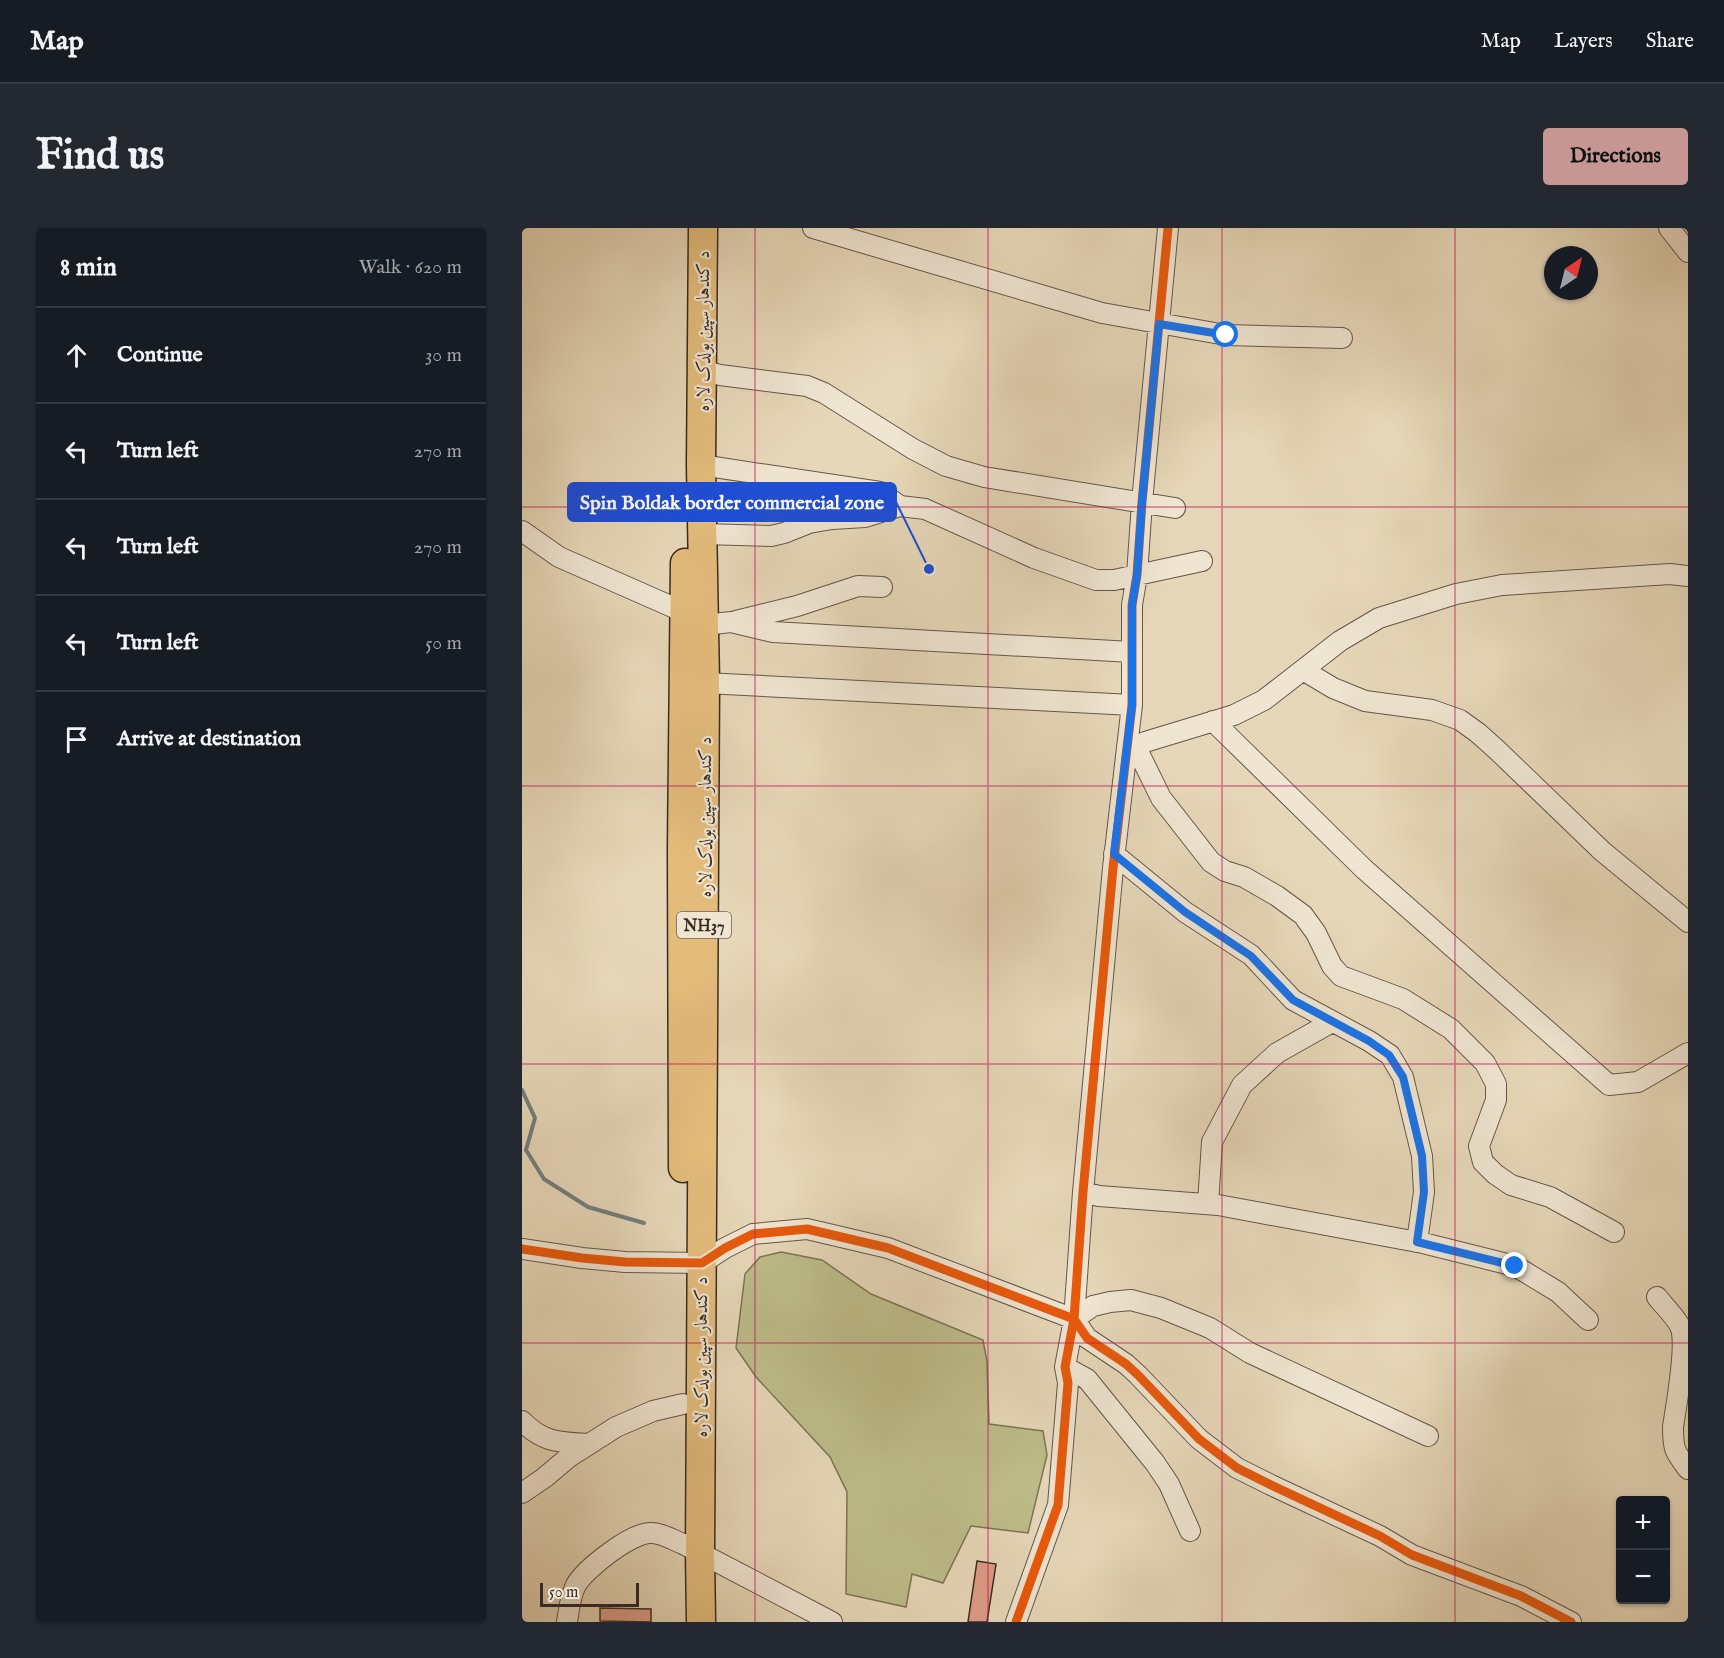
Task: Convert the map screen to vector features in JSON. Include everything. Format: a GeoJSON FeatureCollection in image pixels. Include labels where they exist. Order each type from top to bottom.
{"type":"FeatureCollection","features":[{"type":"Feature","properties":{"kind":"highway","name":"د کندهار سپین بولدک لاره"},"geometry":{"type":"LineString","coordinates":[[684,228],[685,368],[706,620],[682,848],[692,1263],[683,1404],[691,1548],[701,1622]]}},
{"type":"Feature","properties":{"kind":"highway","name":"د کندهار سپین بولدک لاره"},"geometry":{"type":"LineString","coordinates":[[683,1622],[691,1548],[692,1263],[706,620],[701,465],[703,228]]}},
{"type":"Feature","properties":{"kind":"street"},"geometry":{"type":"LineString","coordinates":[[813,228],[863,235],[1102,313],[1226,335],[1342,338]]}},
{"type":"Feature","properties":{"kind":"street"},"geometry":{"type":"LineString","coordinates":[[1016,1622],[1058,1505],[1068,1383],[1065,1367],[1074,1319],[1083,1192],[1114,854],[1131,748],[1132,605],[1137,575],[1168,228]]}},
{"type":"Feature","properties":{"kind":"street"},"geometry":{"type":"LineString","coordinates":[[1669,228],[1688,252]]}},
{"type":"Feature","properties":{"kind":"street"},"geometry":{"type":"LineString","coordinates":[[703,370],[720,375],[807,386],[824,393],[913,449],[945,466],[984,477],[1175,508]]}},
{"type":"Feature","properties":{"kind":"street"},"geometry":{"type":"LineString","coordinates":[[701,465],[880,492],[900,506]]}},
{"type":"Feature","properties":{"kind":"street"},"geometry":{"type":"LineString","coordinates":[[703,534],[771,536],[809,523],[865,517],[900,506],[925,509],[1034,558],[1096,580],[1114,580],[1202,561]]}},
{"type":"Feature","properties":{"kind":"street"},"geometry":{"type":"LineString","coordinates":[[522,531],[559,557],[706,620],[773,632],[1132,652]]}},
{"type":"Feature","properties":{"kind":"street"},"geometry":{"type":"LineString","coordinates":[[1131,748],[1145,741],[1234,715],[1264,700],[1340,641],[1379,618],[1456,594],[1502,585],[1670,574],[1688,576]]}},
{"type":"Feature","properties":{"kind":"street"},"geometry":{"type":"LineString","coordinates":[[706,620],[797,606],[858,586],[882,587]]}},
{"type":"Feature","properties":{"kind":"street"},"geometry":{"type":"LineString","coordinates":[[1304,670],[1333,688],[1365,701],[1431,710],[1460,720],[1497,750],[1602,851],[1688,922]]}},
{"type":"Feature","properties":{"kind":"street"},"geometry":{"type":"LineString","coordinates":[[705,683],[1132,705]]}},
{"type":"Feature","properties":{"kind":"street"},"geometry":{"type":"LineString","coordinates":[[1213,721],[1364,869],[1609,1085],[1638,1082],[1688,1053]]}},
{"type":"Feature","properties":{"kind":"street"},"geometry":{"type":"LineString","coordinates":[[1131,748],[1161,798],[1212,862],[1225,871],[1244,877],[1277,896],[1303,915],[1316,933],[1332,966],[1341,976],[1403,999],[1451,1029],[1485,1063],[1496,1084],[1496,1100],[1479,1146],[1483,1162],[1511,1185],[1550,1197],[1614,1232]]}},
{"type":"Feature","properties":{"kind":"street"},"geometry":{"type":"LineString","coordinates":[[1114,854],[1185,912],[1251,956],[1293,1000],[1369,1041],[1389,1055],[1403,1077],[1422,1156],[1424,1192],[1417,1242]]}},
{"type":"Feature","properties":{"kind":"street"},"geometry":{"type":"LineString","coordinates":[[1208,1204],[1212,1142],[1242,1085],[1277,1053],[1332,1022]]}},
{"type":"Feature","properties":{"kind":"street"},"geometry":{"type":"LineString","coordinates":[[1083,1192],[1099,1196],[1208,1204],[1417,1242],[1515,1266],[1558,1292],[1588,1320]]}},
{"type":"Feature","properties":{"kind":"street"},"geometry":{"type":"LineString","coordinates":[[522,1249],[625,1262],[692,1263],[753,1234],[807,1230],[888,1248],[1074,1319],[1086,1338],[1126,1364],[1199,1439],[1238,1468],[1380,1536],[1412,1555],[1521,1596],[1571,1622]]}},
{"type":"Feature","properties":{"kind":"street"},"geometry":{"type":"LineString","coordinates":[[1656,1297],[1681,1326],[1684,1338],[1673,1440],[1676,1453],[1688,1469]]}},
{"type":"Feature","properties":{"kind":"street"},"geometry":{"type":"LineString","coordinates":[[1074,1319],[1093,1306],[1110,1302],[1131,1300],[1161,1308],[1210,1328],[1250,1353],[1428,1436]]}},
{"type":"Feature","properties":{"kind":"street"},"geometry":{"type":"LineString","coordinates":[[1065,1367],[1087,1379],[1155,1463],[1173,1493],[1190,1531]]}},
{"type":"Feature","properties":{"kind":"street"},"geometry":{"type":"LineString","coordinates":[[522,1493],[544,1478],[569,1456],[616,1427],[653,1411],[683,1404]]}},
{"type":"Feature","properties":{"kind":"street"},"geometry":{"type":"LineString","coordinates":[[522,1420],[546,1439],[588,1444]]}},
{"type":"Feature","properties":{"kind":"street"},"geometry":{"type":"LineString","coordinates":[[567,1622],[575,1587],[582,1577],[629,1539],[649,1532],[691,1548],[832,1622]]}},
{"type":"Feature","properties":{"kind":"shaded area"},"geometry":{"type":"Polygon","coordinates":[[[781,1252],[822,1260],[871,1294],[983,1340],[987,1362],[989,1424],[1043,1431],[1047,1455],[1028,1533],[971,1526],[943,1583],[912,1574],[906,1607],[846,1594],[847,1492],[830,1457],[756,1377],[736,1348],[745,1274],[760,1257],[781,1252]]]}},
{"type":"Feature","properties":{"kind":"building"},"geometry":{"type":"Polygon","coordinates":[[[977,1561],[996,1564],[987,1622],[968,1622],[977,1561]]]}},
{"type":"Feature","properties":{"kind":"building"},"geometry":{"type":"Polygon","coordinates":[[[600,1608],[651,1609],[651,1622],[600,1621],[600,1608]]]}},
{"type":"Feature","properties":{"kind":"waterway"},"geometry":{"type":"LineString","coordinates":[[522,1090],[535,1118],[526,1150],[544,1179],[588,1207],[644,1223]]}},
{"type":"Feature","properties":{"kind":"cycle path"},"geometry":{"type":"LineString","coordinates":[[1016,1622],[1058,1505],[1068,1383],[1065,1367],[1074,1319],[1083,1192],[1113,868],[1132,705],[1132,605],[1137,575],[1168,228]]}},
{"type":"Feature","properties":{"kind":"cycle path"},"geometry":{"type":"LineString","coordinates":[[522,1249],[625,1262],[702,1263],[753,1234],[807,1229],[888,1248],[1074,1319],[1087,1338],[1126,1364],[1199,1439],[1237,1468],[1380,1536],[1412,1555],[1521,1596],[1571,1622]]}},
{"type":"Feature","properties":{"kind":"place","name":"Spin Boldak border commercial zone"},"geometry":{"type":"Point","coordinates":[929,569]}},
{"type":"Feature","properties":{"kind":"route"},"geometry":{"type":"LineString","coordinates":[[1226,335],[1159,324],[1137,575],[1132,605],[1132,705],[1114,854],[1185,912],[1251,956],[1293,1000],[1369,1041],[1389,1055],[1403,1077],[1422,1156],[1424,1192],[1417,1242],[1515,1266]]}}]}
